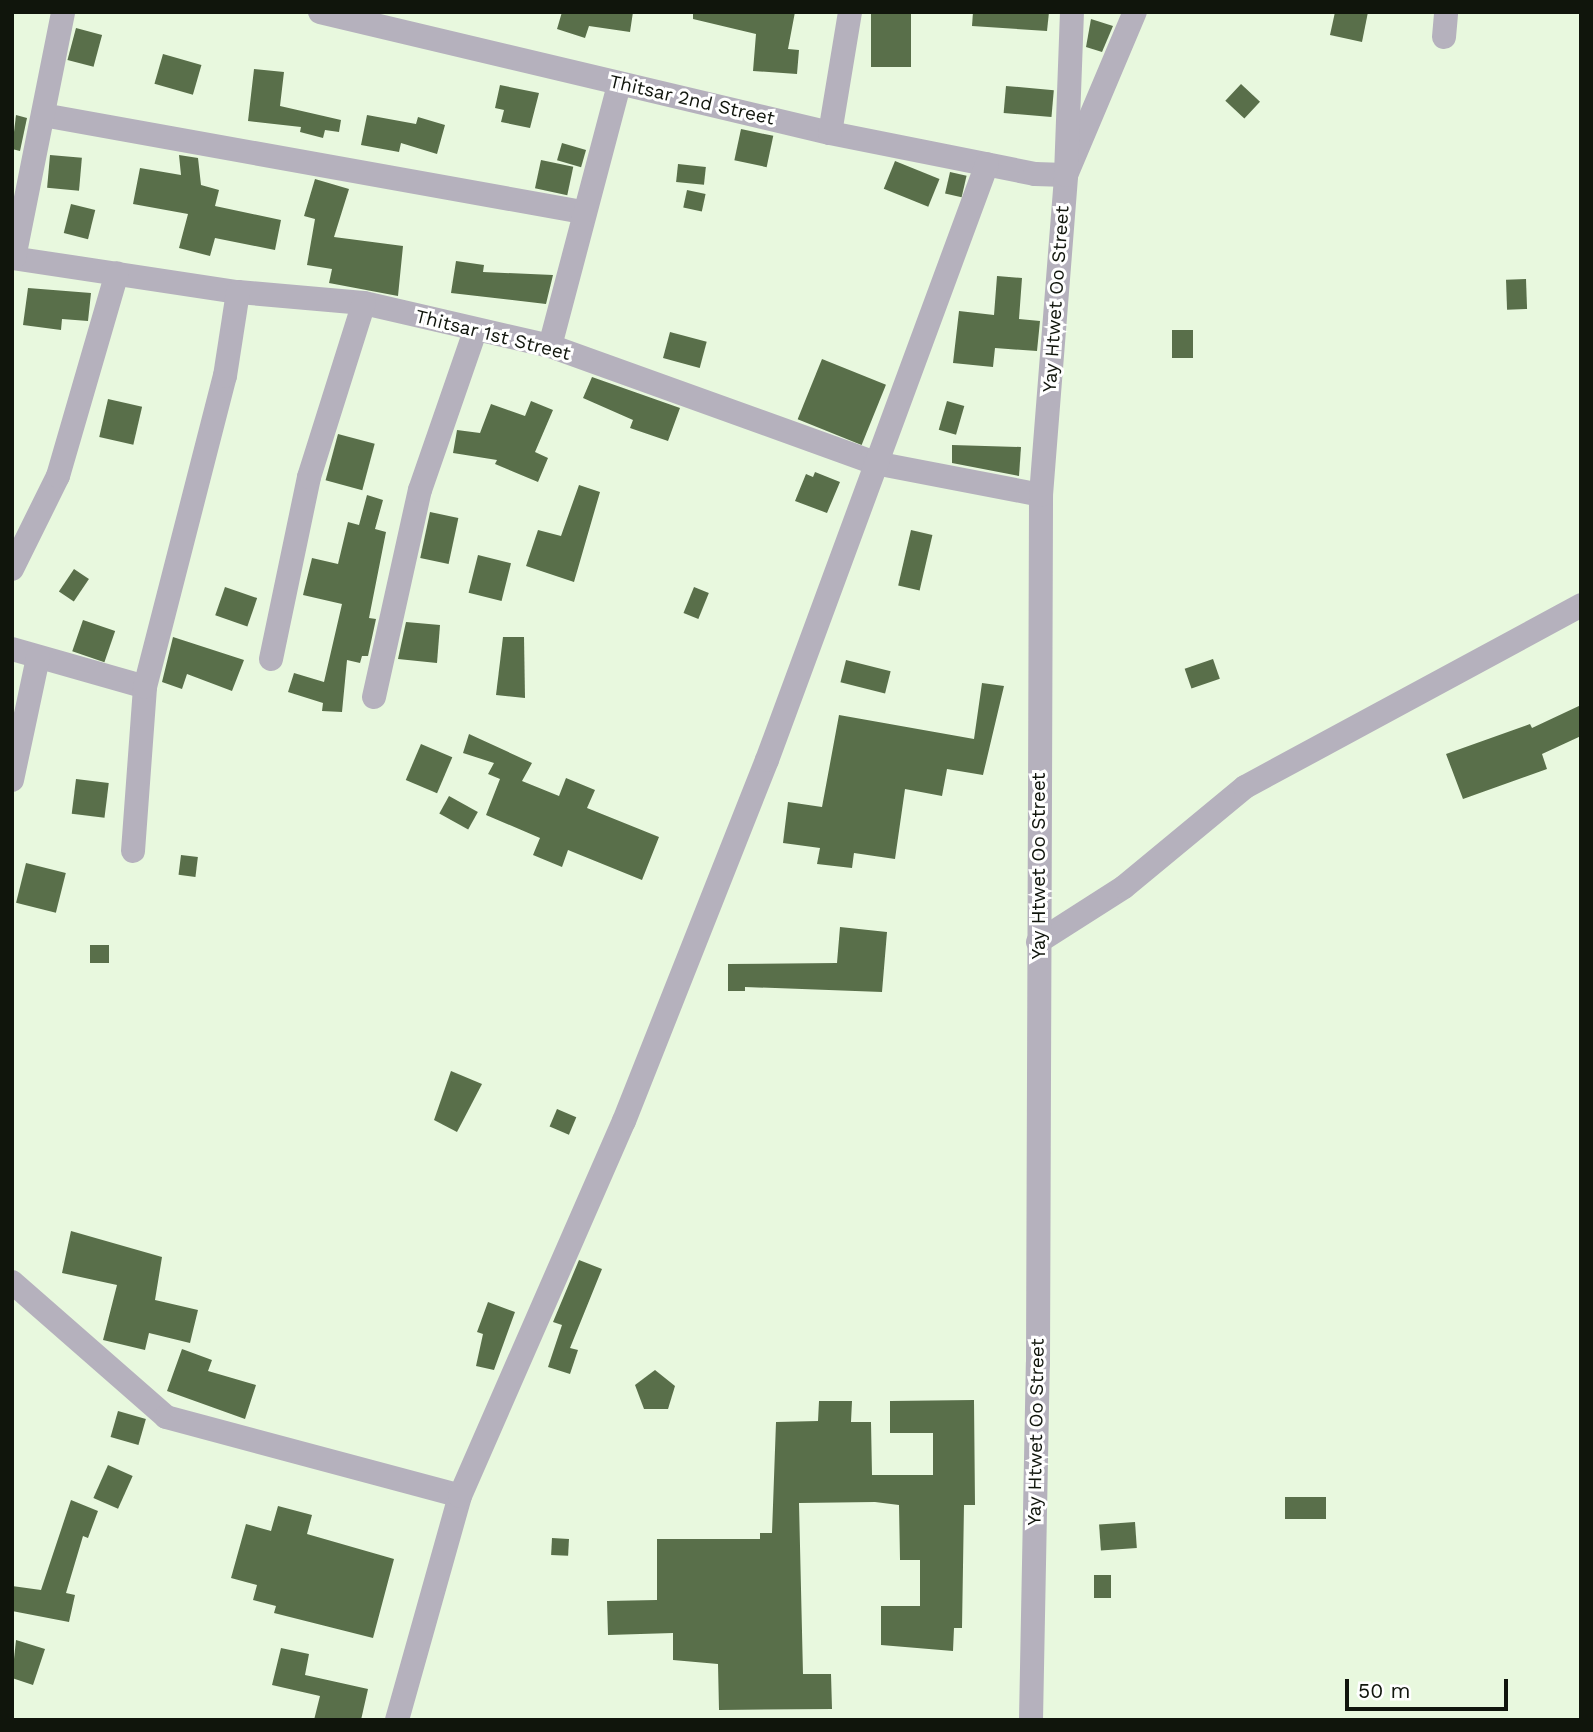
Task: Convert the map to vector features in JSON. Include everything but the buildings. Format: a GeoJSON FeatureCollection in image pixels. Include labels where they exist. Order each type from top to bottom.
{"type":"FeatureCollection","features":[{"type":"Feature","properties":{"kind":"street"},"geometry":{"type":"LineString","coordinates":[[13,258],[63,12]]}},
{"type":"Feature","properties":{"kind":"street","name":"Thitsar 2nd Street"},"geometry":{"type":"LineString","coordinates":[[320,12],[830,133],[988,164],[1066,175]]}},
{"type":"Feature","properties":{"kind":"street"},"geometry":{"type":"LineString","coordinates":[[830,133],[850,12]]}},
{"type":"Feature","properties":{"kind":"street","name":"Yay Htwet Oo Street"},"geometry":{"type":"LineString","coordinates":[[1031,1720],[1041,495],[1066,175],[1072,12]]}},
{"type":"Feature","properties":{"kind":"street"},"geometry":{"type":"LineString","coordinates":[[1066,175],[1135,12]]}},
{"type":"Feature","properties":{"kind":"street"},"geometry":{"type":"LineString","coordinates":[[550,346],[582,212],[619,84]]}},
{"type":"Feature","properties":{"kind":"street"},"geometry":{"type":"LineString","coordinates":[[43,115],[582,212]]}},
{"type":"Feature","properties":{"kind":"street"},"geometry":{"type":"LineString","coordinates":[[397,1720],[460,1496],[624,1121],[767,760],[988,164]]}},
{"type":"Feature","properties":{"kind":"street","name":"Thitsar 1st Street"},"geometry":{"type":"LineString","coordinates":[[13,258],[238,292],[364,303],[475,331],[550,346],[875,463],[1041,495]]}},
{"type":"Feature","properties":{"kind":"street"},"geometry":{"type":"LineString","coordinates":[[12,569],[58,475],[117,272]]}},
{"type":"Feature","properties":{"kind":"street"},"geometry":{"type":"LineString","coordinates":[[132,851],[145,688],[225,376],[238,292]]}},
{"type":"Feature","properties":{"kind":"street"},"geometry":{"type":"LineString","coordinates":[[271,659],[309,477],[364,303]]}},
{"type":"Feature","properties":{"kind":"street"},"geometry":{"type":"LineString","coordinates":[[374,697],[420,490],[475,331]]}},
{"type":"Feature","properties":{"kind":"street"},"geometry":{"type":"LineString","coordinates":[[1038,942],[1124,887],[1245,787],[1581,605]]}},
{"type":"Feature","properties":{"kind":"street"},"geometry":{"type":"LineString","coordinates":[[12,649],[145,688]]}},
{"type":"Feature","properties":{"kind":"street"},"geometry":{"type":"LineString","coordinates":[[12,780],[38,658]]}},
{"type":"Feature","properties":{"kind":"street"},"geometry":{"type":"LineString","coordinates":[[12,1282],[166,1417],[460,1496]]}}]}
